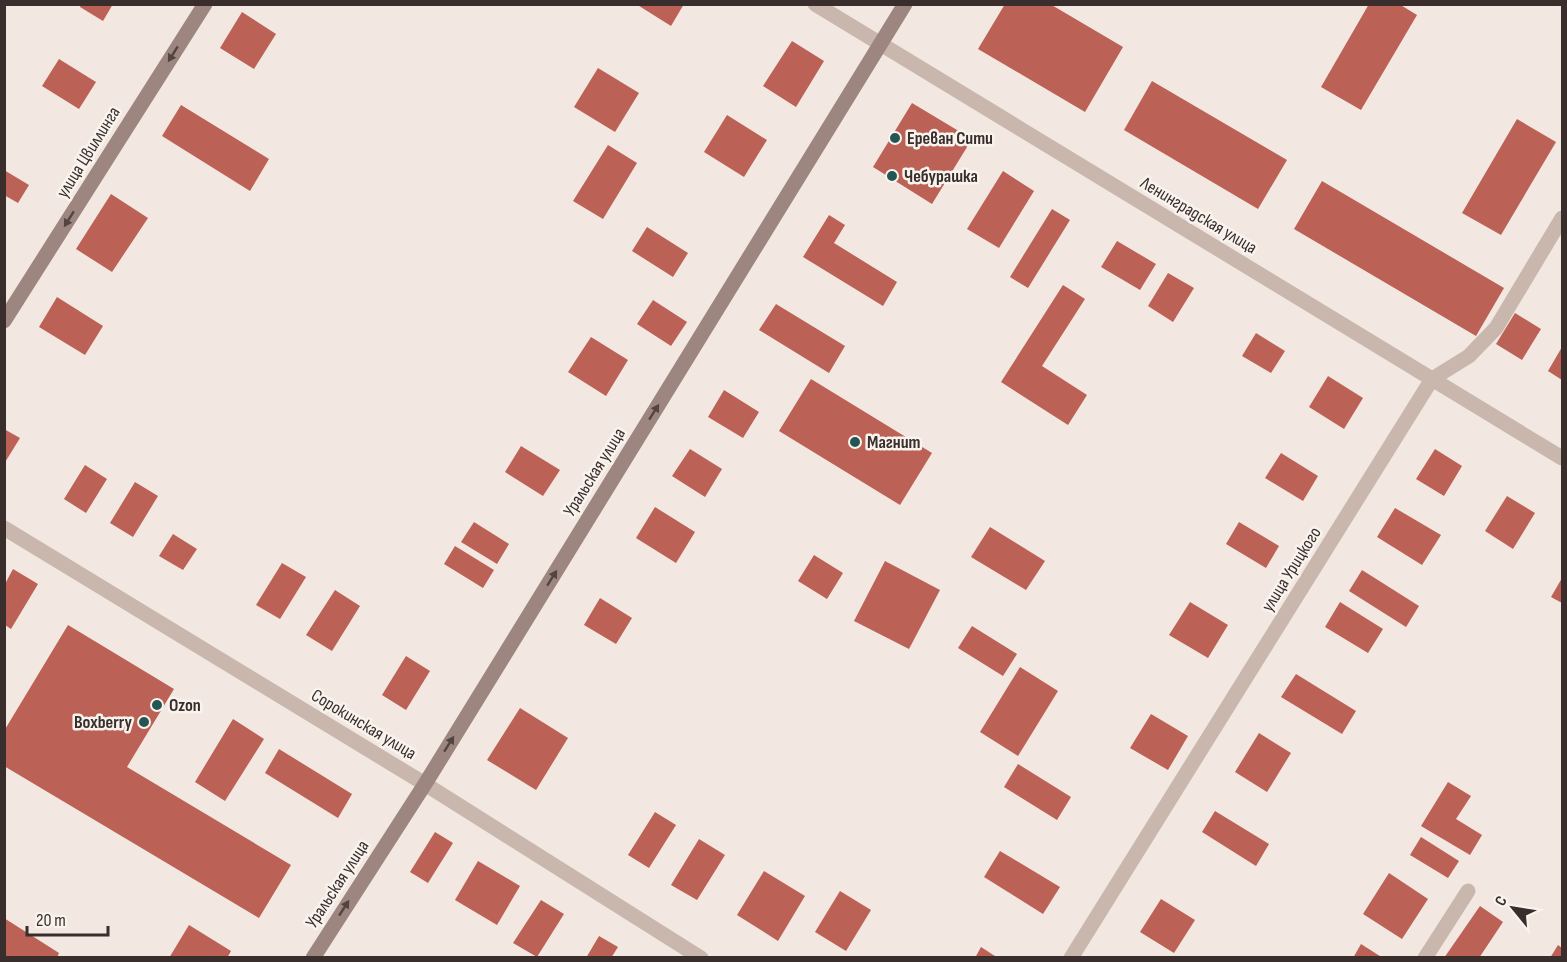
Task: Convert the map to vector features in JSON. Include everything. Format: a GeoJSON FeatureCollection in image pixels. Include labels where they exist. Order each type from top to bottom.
{"type":"FeatureCollection","features":[{"type":"Feature","properties":{"kind":"street","name":"улица Цвиллинга"},"geometry":{"type":"LineString","coordinates":[[4,321],[205,4]]}},
{"type":"Feature","properties":{"kind":"street","name":"Ленинградская улица"},"geometry":{"type":"LineString","coordinates":[[815,4],[1563,458]]}},
{"type":"Feature","properties":{"kind":"street","name":"Уральская улица"},"geometry":{"type":"LineString","coordinates":[[313,957],[425,784],[905,4]]}},
{"type":"Feature","properties":{"kind":"street","name":"улица Урицкого"},"geometry":{"type":"LineString","coordinates":[[1071,957],[1432,379],[1469,356],[1496,328],[1563,218]]}},
{"type":"Feature","properties":{"kind":"street","name":"Сорокинская улица"},"geometry":{"type":"LineString","coordinates":[[4,528],[425,784],[701,957]]}},
{"type":"Feature","properties":{"kind":"street"},"geometry":{"type":"LineString","coordinates":[[1425,957],[1468,891]]}},
{"type":"Feature","properties":{"kind":"building"},"geometry":{"type":"Polygon","coordinates":[[[81,4],[113,4],[103,21],[80,7],[81,4]]]}},
{"type":"Feature","properties":{"kind":"building"},"geometry":{"type":"Polygon","coordinates":[[[636,4],[684,4],[671,26],[636,4]]]}},
{"type":"Feature","properties":{"kind":"building"},"geometry":{"type":"Polygon","coordinates":[[[1005,4],[1050,4],[1123,47],[1085,112],[978,49],[1005,4]]]}},
{"type":"Feature","properties":{"kind":"building"},"geometry":{"type":"Polygon","coordinates":[[[1369,4],[1399,4],[1417,15],[1361,110],[1321,87],[1369,4]]]}},
{"type":"Feature","properties":{"kind":"building"},"geometry":{"type":"Polygon","coordinates":[[[242,12],[276,34],[254,69],[220,48],[242,12]]]}},
{"type":"Feature","properties":{"kind":"building"},"geometry":{"type":"Polygon","coordinates":[[[792,41],[824,61],[796,107],[763,86],[792,41]]]}},
{"type":"Feature","properties":{"kind":"building"},"geometry":{"type":"Polygon","coordinates":[[[59,59],[96,82],[79,109],[42,86],[59,59]]]}},
{"type":"Feature","properties":{"kind":"building"},"geometry":{"type":"Polygon","coordinates":[[[598,68],[639,93],[615,132],[574,107],[598,68]]]}},
{"type":"Feature","properties":{"kind":"building"},"geometry":{"type":"Polygon","coordinates":[[[1152,81],[1287,160],[1258,209],[1124,130],[1152,81]]]}},
{"type":"Feature","properties":{"kind":"building"},"geometry":{"type":"Polygon","coordinates":[[[912,103],[972,139],[932,204],[873,167],[912,103]]]}},
{"type":"Feature","properties":{"kind":"building"},"geometry":{"type":"Polygon","coordinates":[[[181,105],[269,159],[250,191],[162,136],[181,105]]]}},
{"type":"Feature","properties":{"kind":"building"},"geometry":{"type":"Polygon","coordinates":[[[727,115],[767,140],[744,177],[704,152],[727,115]]]}},
{"type":"Feature","properties":{"kind":"building"},"geometry":{"type":"Polygon","coordinates":[[[1517,119],[1556,142],[1501,235],[1462,213],[1517,119]]]}},
{"type":"Feature","properties":{"kind":"building"},"geometry":{"type":"Polygon","coordinates":[[[608,145],[637,163],[603,219],[573,201],[608,145]]]}},
{"type":"Feature","properties":{"kind":"building"},"geometry":{"type":"Polygon","coordinates":[[[4,170],[29,185],[18,203],[4,195],[4,170]]]}},
{"type":"Feature","properties":{"kind":"building"},"geometry":{"type":"Polygon","coordinates":[[[1003,171],[1034,191],[999,248],[967,229],[1003,171]]]}},
{"type":"Feature","properties":{"kind":"building"},"geometry":{"type":"Polygon","coordinates":[[[1322,181],[1504,288],[1476,336],[1294,229],[1322,181]]]}},
{"type":"Feature","properties":{"kind":"building"},"geometry":{"type":"Polygon","coordinates":[[[111,194],[148,218],[112,272],[76,249],[111,194]]]}},
{"type":"Feature","properties":{"kind":"building"},"geometry":{"type":"Polygon","coordinates":[[[1052,209],[1070,220],[1028,288],[1010,277],[1052,209]]]}},
{"type":"Feature","properties":{"kind":"building"},"geometry":{"type":"Polygon","coordinates":[[[829,215],[845,225],[834,243],[897,282],[883,306],[803,257],[829,215]]]}},
{"type":"Feature","properties":{"kind":"building"},"geometry":{"type":"Polygon","coordinates":[[[647,227],[688,253],[673,277],[632,251],[647,227]]]}},
{"type":"Feature","properties":{"kind":"building"},"geometry":{"type":"Polygon","coordinates":[[[1117,241],[1156,264],[1140,290],[1101,267],[1117,241]]]}},
{"type":"Feature","properties":{"kind":"building"},"geometry":{"type":"Polygon","coordinates":[[[1168,273],[1194,288],[1173,322],[1148,306],[1168,273]]]}},
{"type":"Feature","properties":{"kind":"building"},"geometry":{"type":"Polygon","coordinates":[[[1063,285],[1085,299],[1042,366],[1087,395],[1068,425],[1001,382],[1063,285]]]}},
{"type":"Feature","properties":{"kind":"building"},"geometry":{"type":"Polygon","coordinates":[[[57,297],[103,326],[85,355],[39,327],[57,297]]]}},
{"type":"Feature","properties":{"kind":"building"},"geometry":{"type":"Polygon","coordinates":[[[653,300],[687,322],[671,346],[637,324],[653,300]]]}},
{"type":"Feature","properties":{"kind":"building"},"geometry":{"type":"Polygon","coordinates":[[[776,304],[845,346],[829,373],[759,330],[776,304]]]}},
{"type":"Feature","properties":{"kind":"building"},"geometry":{"type":"Polygon","coordinates":[[[1515,313],[1541,329],[1522,360],[1496,344],[1515,313]]]}},
{"type":"Feature","properties":{"kind":"building"},"geometry":{"type":"Polygon","coordinates":[[[1256,333],[1285,351],[1271,373],[1242,356],[1256,333]]]}},
{"type":"Feature","properties":{"kind":"building"},"geometry":{"type":"Polygon","coordinates":[[[591,337],[628,360],[606,396],[568,372],[591,337]]]}},
{"type":"Feature","properties":{"kind":"building"},"geometry":{"type":"Polygon","coordinates":[[[1562,347],[1562,380],[1548,371],[1562,347]]]}},
{"type":"Feature","properties":{"kind":"building"},"geometry":{"type":"Polygon","coordinates":[[[1328,376],[1363,398],[1344,429],[1309,407],[1328,376]]]}},
{"type":"Feature","properties":{"kind":"building","name":"Магнит"},"geometry":{"type":"Polygon","coordinates":[[[811,379],[932,453],[900,505],[779,431],[811,379]]]}},
{"type":"Feature","properties":{"kind":"building"},"geometry":{"type":"Polygon","coordinates":[[[724,390],[759,412],[743,438],[708,417],[724,390]]]}},
{"type":"Feature","properties":{"kind":"building"},"geometry":{"type":"Polygon","coordinates":[[[4,429],[20,438],[4,464],[4,429]]]}},
{"type":"Feature","properties":{"kind":"building"},"geometry":{"type":"Polygon","coordinates":[[[521,446],[560,470],[543,496],[505,472],[521,446]]]}},
{"type":"Feature","properties":{"kind":"building"},"geometry":{"type":"Polygon","coordinates":[[[690,449],[722,469],[705,497],[672,476],[690,449]]]}},
{"type":"Feature","properties":{"kind":"building"},"geometry":{"type":"Polygon","coordinates":[[[1435,449],[1462,466],[1444,496],[1416,479],[1435,449]]]}},
{"type":"Feature","properties":{"kind":"building"},"geometry":{"type":"Polygon","coordinates":[[[1281,453],[1318,476],[1303,501],[1265,478],[1281,453]]]}},
{"type":"Feature","properties":{"kind":"building"},"geometry":{"type":"Polygon","coordinates":[[[85,465],[107,479],[86,513],[64,499],[85,465]]]}},
{"type":"Feature","properties":{"kind":"building"},"geometry":{"type":"Polygon","coordinates":[[[135,482],[158,496],[133,537],[110,523],[135,482]]]}},
{"type":"Feature","properties":{"kind":"building"},"geometry":{"type":"Polygon","coordinates":[[[1507,496],[1535,513],[1513,549],[1485,531],[1507,496]]]}},
{"type":"Feature","properties":{"kind":"building"},"geometry":{"type":"Polygon","coordinates":[[[655,507],[695,532],[676,563],[636,538],[655,507]]]}},
{"type":"Feature","properties":{"kind":"building"},"geometry":{"type":"Polygon","coordinates":[[[1395,508],[1441,535],[1422,565],[1377,537],[1395,508]]]}},
{"type":"Feature","properties":{"kind":"building"},"geometry":{"type":"Polygon","coordinates":[[[474,522],[509,544],[497,564],[461,542],[474,522]]]}},
{"type":"Feature","properties":{"kind":"building"},"geometry":{"type":"Polygon","coordinates":[[[1239,522],[1279,546],[1266,568],[1226,544],[1239,522]]]}},
{"type":"Feature","properties":{"kind":"building"},"geometry":{"type":"Polygon","coordinates":[[[990,527],[1045,561],[1026,590],[971,557],[990,527]]]}},
{"type":"Feature","properties":{"kind":"building"},"geometry":{"type":"Polygon","coordinates":[[[173,534],[197,549],[183,570],[159,556],[173,534]]]}},
{"type":"Feature","properties":{"kind":"building"},"geometry":{"type":"Polygon","coordinates":[[[455,546],[494,570],[483,588],[444,564],[455,546]]]}},
{"type":"Feature","properties":{"kind":"building"},"geometry":{"type":"Polygon","coordinates":[[[814,555],[843,573],[827,599],[798,581],[814,555]]]}},
{"type":"Feature","properties":{"kind":"building"},"geometry":{"type":"Polygon","coordinates":[[[885,561],[940,590],[909,649],[854,621],[885,561]]]}},
{"type":"Feature","properties":{"kind":"building"},"geometry":{"type":"Polygon","coordinates":[[[282,563],[306,577],[280,619],[256,605],[282,563]]]}},
{"type":"Feature","properties":{"kind":"building"},"geometry":{"type":"Polygon","coordinates":[[[13,569],[38,584],[11,629],[5,625],[5,584],[13,569]]]}},
{"type":"Feature","properties":{"kind":"building"},"geometry":{"type":"Polygon","coordinates":[[[1362,570],[1419,606],[1406,627],[1349,591],[1362,570]]]}},
{"type":"Feature","properties":{"kind":"building"},"geometry":{"type":"Polygon","coordinates":[[[1562,578],[1562,603],[1551,597],[1562,578]]]}},
{"type":"Feature","properties":{"kind":"building"},"geometry":{"type":"Polygon","coordinates":[[[335,590],[360,606],[332,651],[306,635],[335,590]]]}},
{"type":"Feature","properties":{"kind":"building"},"geometry":{"type":"Polygon","coordinates":[[[600,598],[632,618],[616,644],[584,625],[600,598]]]}},
{"type":"Feature","properties":{"kind":"building"},"geometry":{"type":"Polygon","coordinates":[[[1190,602],[1228,625],[1208,658],[1169,635],[1190,602]]]}},
{"type":"Feature","properties":{"kind":"building"},"geometry":{"type":"Polygon","coordinates":[[[1340,602],[1383,629],[1368,653],[1325,627],[1340,602]]]}},
{"type":"Feature","properties":{"kind":"building"},"geometry":{"type":"Polygon","coordinates":[[[68,625],[174,689],[127,767],[291,865],[259,918],[4,766],[4,731],[68,625]]]}},
{"type":"Feature","properties":{"kind":"building"},"geometry":{"type":"Polygon","coordinates":[[[972,626],[1017,654],[1003,676],[958,648],[972,626]]]}},
{"type":"Feature","properties":{"kind":"building"},"geometry":{"type":"Polygon","coordinates":[[[406,656],[430,671],[406,710],[382,695],[406,656]]]}},
{"type":"Feature","properties":{"kind":"building"},"geometry":{"type":"Polygon","coordinates":[[[1020,667],[1058,691],[1018,756],[980,732],[1020,667]]]}},
{"type":"Feature","properties":{"kind":"building"},"geometry":{"type":"Polygon","coordinates":[[[1296,674],[1356,711],[1342,734],[1281,697],[1296,674]]]}},
{"type":"Feature","properties":{"kind":"building"},"geometry":{"type":"Polygon","coordinates":[[[520,708],[568,738],[536,790],[487,760],[520,708]]]}},
{"type":"Feature","properties":{"kind":"building"},"geometry":{"type":"Polygon","coordinates":[[[1151,714],[1188,736],[1168,770],[1130,748],[1151,714]]]}},
{"type":"Feature","properties":{"kind":"building"},"geometry":{"type":"Polygon","coordinates":[[[233,719],[264,739],[225,801],[195,782],[233,719]]]}},
{"type":"Feature","properties":{"kind":"building"},"geometry":{"type":"Polygon","coordinates":[[[1259,733],[1291,753],[1267,792],[1235,772],[1259,733]]]}},
{"type":"Feature","properties":{"kind":"building"},"geometry":{"type":"Polygon","coordinates":[[[279,749],[352,794],[338,818],[265,773],[279,749]]]}},
{"type":"Feature","properties":{"kind":"building"},"geometry":{"type":"Polygon","coordinates":[[[1018,764],[1071,797],[1057,820],[1004,787],[1018,764]]]}},
{"type":"Feature","properties":{"kind":"building"},"geometry":{"type":"Polygon","coordinates":[[[1448,782],[1471,796],[1456,819],[1482,835],[1470,855],[1421,826],[1448,782]]]}},
{"type":"Feature","properties":{"kind":"building"},"geometry":{"type":"Polygon","coordinates":[[[1215,811],[1269,844],[1256,866],[1202,832],[1215,811]]]}},
{"type":"Feature","properties":{"kind":"building"},"geometry":{"type":"Polygon","coordinates":[[[655,812],[676,825],[649,868],[628,855],[655,812]]]}},
{"type":"Feature","properties":{"kind":"building"},"geometry":{"type":"Polygon","coordinates":[[[435,832],[453,843],[428,883],[410,872],[435,832]]]}},
{"type":"Feature","properties":{"kind":"building"},"geometry":{"type":"Polygon","coordinates":[[[1421,837],[1459,861],[1448,878],[1410,855],[1421,837]]]}},
{"type":"Feature","properties":{"kind":"building"},"geometry":{"type":"Polygon","coordinates":[[[699,839],[725,855],[697,900],[671,885],[699,839]]]}},
{"type":"Feature","properties":{"kind":"building"},"geometry":{"type":"Polygon","coordinates":[[[1000,851],[1060,887],[1043,914],[984,877],[1000,851]]]}},
{"type":"Feature","properties":{"kind":"building"},"geometry":{"type":"Polygon","coordinates":[[[478,861],[520,886],[497,925],[455,900],[478,861]]]}},
{"type":"Feature","properties":{"kind":"building"},"geometry":{"type":"Polygon","coordinates":[[[764,871],[805,896],[778,941],[737,915],[764,871]]]}},
{"type":"Feature","properties":{"kind":"building"},"geometry":{"type":"Polygon","coordinates":[[[1389,873],[1428,899],[1402,939],[1363,914],[1389,873]]]}},
{"type":"Feature","properties":{"kind":"building"},"geometry":{"type":"Polygon","coordinates":[[[840,891],[871,910],[846,951],[815,932],[840,891]]]}},
{"type":"Feature","properties":{"kind":"building"},"geometry":{"type":"Polygon","coordinates":[[[1161,899],[1195,920],[1174,953],[1140,932],[1161,899]]]}},
{"type":"Feature","properties":{"kind":"building"},"geometry":{"type":"Polygon","coordinates":[[[541,900],[564,914],[537,957],[513,943],[541,900]]]}},
{"type":"Feature","properties":{"kind":"building"},"geometry":{"type":"Polygon","coordinates":[[[1480,906],[1503,922],[1479,958],[1444,958],[1480,906]]]}},
{"type":"Feature","properties":{"kind":"building"},"geometry":{"type":"Polygon","coordinates":[[[4,918],[59,953],[57,958],[4,958],[4,918]]]}},
{"type":"Feature","properties":{"kind":"building"},"geometry":{"type":"Polygon","coordinates":[[[189,925],[231,951],[227,958],[169,958],[189,925]]]}},
{"type":"Feature","properties":{"kind":"building"},"geometry":{"type":"Polygon","coordinates":[[[599,936],[618,947],[611,958],[586,958],[599,936]]]}},
{"type":"Feature","properties":{"kind":"building"},"geometry":{"type":"Polygon","coordinates":[[[1361,944],[1383,958],[1353,958],[1361,944]]]}},
{"type":"Feature","properties":{"kind":"building"},"geometry":{"type":"Polygon","coordinates":[[[1558,945],[1562,948],[1562,958],[1550,958],[1558,945]]]}},
{"type":"Feature","properties":{"kind":"building"},"geometry":{"type":"Polygon","coordinates":[[[981,947],[998,958],[975,958],[981,947]]]}},
{"type":"Feature","properties":{"kind":"place","name":"Ереван Сити"},"geometry":{"type":"Point","coordinates":[895,138]}},
{"type":"Feature","properties":{"kind":"place","name":"Чебурашка"},"geometry":{"type":"Point","coordinates":[892,176]}},
{"type":"Feature","properties":{"kind":"place","name":"Магнит"},"geometry":{"type":"Point","coordinates":[855,442]}},
{"type":"Feature","properties":{"kind":"place","name":"Ozon"},"geometry":{"type":"Point","coordinates":[157,705]}},
{"type":"Feature","properties":{"kind":"place","name":"Boxberry"},"geometry":{"type":"Point","coordinates":[144,722]}}]}
